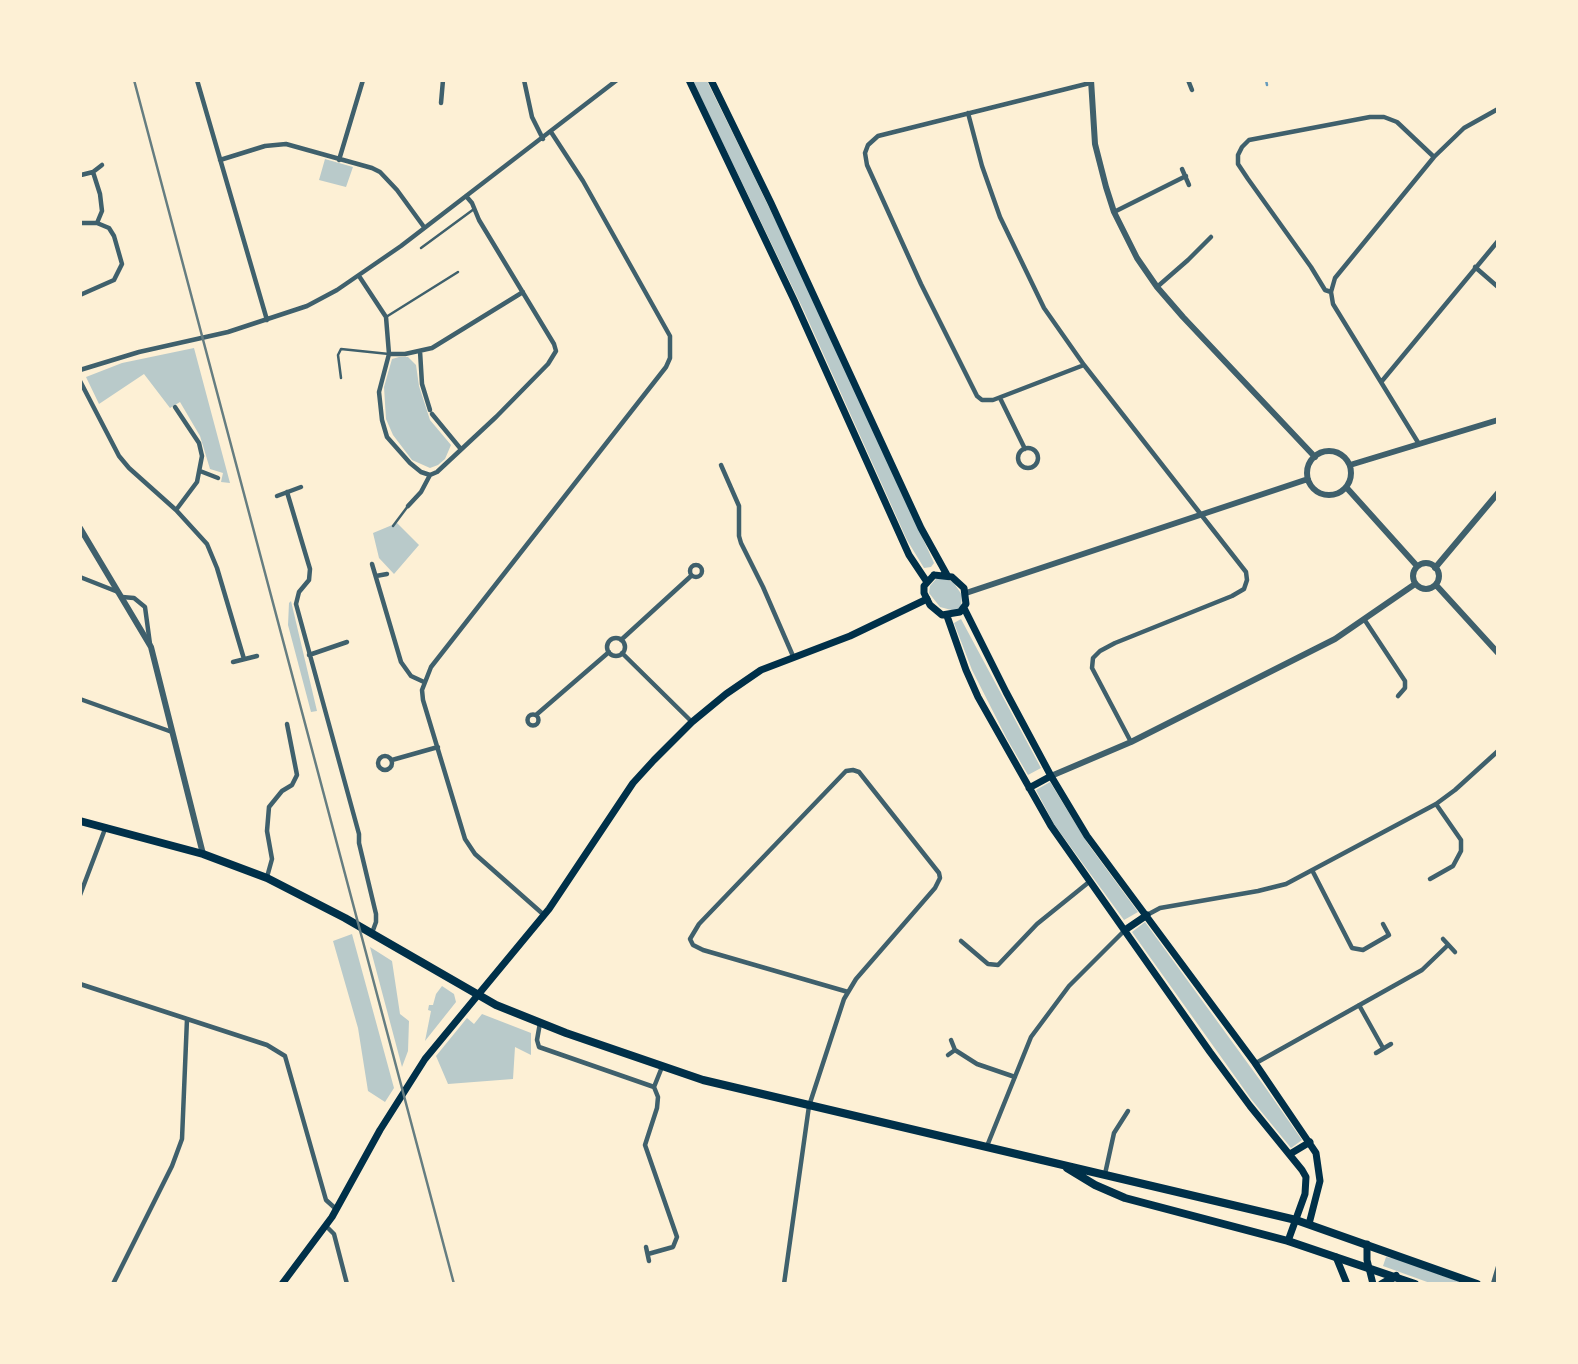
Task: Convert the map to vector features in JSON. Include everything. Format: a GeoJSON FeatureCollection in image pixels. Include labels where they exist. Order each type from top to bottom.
{"type":"FeatureCollection","features":[{"type":"Feature","properties":{"kind":"highway"},"geometry":{"type":"LineString","coordinates":[[80,821],[203,854],[267,878],[345,918],[477,994],[540,1023],[703,1080],[1296,1220],[1477,1283]]}},
{"type":"Feature","properties":{"kind":"highway"},"geometry":{"type":"LineString","coordinates":[[1062,1165],[1125,1198],[1288,1241],[1415,1283]]}},
{"type":"Feature","properties":{"kind":"highway"},"geometry":{"type":"LineString","coordinates":[[1102,1188],[1105,1175]]}},
{"type":"Feature","properties":{"kind":"highway"},"geometry":{"type":"LineString","coordinates":[[1382,1283],[1396,1276]]}},
{"type":"Feature","properties":{"kind":"main road"},"geometry":{"type":"LineString","coordinates":[[689,80],[794,300],[909,555],[927,582]]}},
{"type":"Feature","properties":{"kind":"main road"},"geometry":{"type":"LineString","coordinates":[[712,80],[922,528],[947,575],[960,583],[966,593],[964,608],[1051,776],[1087,836],[1310,1142],[1319,1163],[1320,1181],[1309,1224]]}},
{"type":"Feature","properties":{"kind":"main road"},"geometry":{"type":"LineString","coordinates":[[947,575],[934,575],[927,582],[924,590],[927,599],[934,609],[947,616],[978,697],[1051,827],[1226,1074],[1306,1177],[1305,1194],[1288,1241]]}},
{"type":"Feature","properties":{"kind":"main road"},"geometry":{"type":"LineString","coordinates":[[282,1283],[337,1209],[394,1108],[428,1055],[544,915],[634,783],[692,722],[761,670],[850,636],[927,599]]}},
{"type":"Feature","properties":{"kind":"main road"},"geometry":{"type":"LineString","coordinates":[[947,616],[964,608]]}},
{"type":"Feature","properties":{"kind":"main road"},"geometry":{"type":"LineString","coordinates":[[1029,788],[1051,776]]}},
{"type":"Feature","properties":{"kind":"main road"},"geometry":{"type":"LineString","coordinates":[[1125,930],[1147,915]]}},
{"type":"Feature","properties":{"kind":"main road"},"geometry":{"type":"LineString","coordinates":[[1290,1154],[1310,1142]]}},
{"type":"Feature","properties":{"kind":"main road"},"geometry":{"type":"LineString","coordinates":[[1367,1244],[1368,1266],[1373,1283]]}},
{"type":"Feature","properties":{"kind":"main road"},"geometry":{"type":"LineString","coordinates":[[1336,1257],[1347,1283]]}},
{"type":"Feature","properties":{"kind":"street"},"geometry":{"type":"LineString","coordinates":[[197,80],[267,320]]}},
{"type":"Feature","properties":{"kind":"street"},"geometry":{"type":"LineString","coordinates":[[340,160],[363,80]]}},
{"type":"Feature","properties":{"kind":"street"},"geometry":{"type":"LineString","coordinates":[[441,103],[443,80]]}},
{"type":"Feature","properties":{"kind":"street"},"geometry":{"type":"LineString","coordinates":[[524,80],[532,117],[543,139]]}},
{"type":"Feature","properties":{"kind":"street"},"geometry":{"type":"LineString","coordinates":[[80,370],[139,352],[212,337],[307,306],[359,276],[543,139],[617,80]]}},
{"type":"Feature","properties":{"kind":"street"},"geometry":{"type":"LineString","coordinates":[[1188,80],[1192,90]]}},
{"type":"Feature","properties":{"kind":"street"},"geometry":{"type":"LineString","coordinates":[[1084,365],[1000,398],[982,400],[973,392],[865,158],[868,145],[878,136],[1091,82],[1095,144],[1114,212],[1138,258],[1157,287],[1315,457]]}},
{"type":"Feature","properties":{"kind":"street"},"geometry":{"type":"LineString","coordinates":[[1420,445],[1332,303],[1331,292],[1335,278],[1434,157],[1464,128],[1497,108]]}},
{"type":"Feature","properties":{"kind":"street"},"geometry":{"type":"LineString","coordinates":[[968,113],[982,166],[1000,217],[1044,308],[1084,365],[1246,572],[1244,589],[1233,596],[1115,643],[1093,658],[1092,668],[1131,742]]}},
{"type":"Feature","properties":{"kind":"street"},"geometry":{"type":"LineString","coordinates":[[1331,292],[1325,290],[1238,164],[1241,147],[1249,140],[1370,117],[1384,117],[1396,122],[1434,157]]}},
{"type":"Feature","properties":{"kind":"street"},"geometry":{"type":"LineString","coordinates":[[544,915],[475,854],[465,839],[422,701],[424,682],[431,667],[666,368],[670,359],[670,336],[583,181],[551,132]]}},
{"type":"Feature","properties":{"kind":"street"},"geometry":{"type":"LineString","coordinates":[[220,160],[265,146],[286,144],[380,172],[397,190],[424,228]]}},
{"type":"Feature","properties":{"kind":"street"},"geometry":{"type":"LineString","coordinates":[[81,175],[93,172],[102,165]]}},
{"type":"Feature","properties":{"kind":"street"},"geometry":{"type":"LineString","coordinates":[[1182,169],[1189,185]]}},
{"type":"Feature","properties":{"kind":"street"},"geometry":{"type":"LineString","coordinates":[[93,172],[102,211],[97,223]]}},
{"type":"Feature","properties":{"kind":"street"},"geometry":{"type":"LineString","coordinates":[[1114,212],[1185,176]]}},
{"type":"Feature","properties":{"kind":"street"},"geometry":{"type":"LineString","coordinates":[[408,506],[421,492],[430,475],[437,472],[496,417],[554,358],[556,351],[466,196]]}},
{"type":"Feature","properties":{"kind":"street"},"geometry":{"type":"LineString","coordinates":[[80,223],[97,223],[109,228],[122,264],[114,280],[80,295]]}},
{"type":"Feature","properties":{"kind":"street"},"geometry":{"type":"LineString","coordinates":[[1157,287],[1211,237]]}},
{"type":"Feature","properties":{"kind":"street"},"geometry":{"type":"LineString","coordinates":[[1382,381],[1497,241]]}},
{"type":"Feature","properties":{"kind":"street"},"geometry":{"type":"LineString","coordinates":[[1475,267],[1497,287]]}},
{"type":"Feature","properties":{"kind":"street"},"geometry":{"type":"LineString","coordinates":[[359,276],[386,317],[389,354],[379,392],[387,437],[410,463],[430,475]]}},
{"type":"Feature","properties":{"kind":"street"},"geometry":{"type":"LineString","coordinates":[[389,354],[420,351],[444,341],[523,292]]}},
{"type":"Feature","properties":{"kind":"street"},"geometry":{"type":"LineString","coordinates":[[420,351],[422,384],[431,412],[441,428],[460,448]]}},
{"type":"Feature","properties":{"kind":"street"},"geometry":{"type":"LineString","coordinates":[[80,382],[120,456],[207,544],[217,568],[244,659]]}},
{"type":"Feature","properties":{"kind":"street"},"geometry":{"type":"LineString","coordinates":[[1000,398],[1025,449]]}},
{"type":"Feature","properties":{"kind":"street"},"geometry":{"type":"LineString","coordinates":[[175,407],[199,443],[200,471],[197,482],[176,510]]}},
{"type":"Feature","properties":{"kind":"street"},"geometry":{"type":"LineString","coordinates":[[1350,465],[1497,420]]}},
{"type":"Feature","properties":{"kind":"street"},"geometry":{"type":"LineString","coordinates":[[1025,449],[1034,450],[1037,455],[1035,464],[1030,467],[1019,463],[1018,456],[1025,449]]}},
{"type":"Feature","properties":{"kind":"street"},"geometry":{"type":"LineString","coordinates":[[1325,452],[1338,453],[1350,465],[1350,480],[1346,487],[1337,494],[1325,495],[1315,489],[1308,479],[1308,468],[1315,457],[1325,452]]}},
{"type":"Feature","properties":{"kind":"street"},"geometry":{"type":"LineString","coordinates":[[720,465],[739,506],[738,536],[793,656]]}},
{"type":"Feature","properties":{"kind":"street"},"geometry":{"type":"LineString","coordinates":[[200,471],[218,478]]}},
{"type":"Feature","properties":{"kind":"street"},"geometry":{"type":"LineString","coordinates":[[966,593],[1308,479]]}},
{"type":"Feature","properties":{"kind":"street"},"geometry":{"type":"LineString","coordinates":[[277,496],[302,486]]}},
{"type":"Feature","properties":{"kind":"street"},"geometry":{"type":"LineString","coordinates":[[1346,487],[1417,566]]}},
{"type":"Feature","properties":{"kind":"street"},"geometry":{"type":"LineString","coordinates":[[287,492],[310,569],[309,580],[299,593],[296,604],[359,834],[376,914],[375,927],[370,933]]}},
{"type":"Feature","properties":{"kind":"street"},"geometry":{"type":"LineString","coordinates":[[1436,568],[1497,494]]}},
{"type":"Feature","properties":{"kind":"street"},"geometry":{"type":"LineString","coordinates":[[80,528],[151,647]]}},
{"type":"Feature","properties":{"kind":"street"},"geometry":{"type":"LineString","coordinates":[[372,564],[401,662],[411,676],[424,682]]}},
{"type":"Feature","properties":{"kind":"street"},"geometry":{"type":"LineString","coordinates":[[1415,584],[1425,589],[1436,585],[1439,578],[1436,568],[1429,564],[1417,566]]}},
{"type":"Feature","properties":{"kind":"street"},"geometry":{"type":"LineString","coordinates":[[1415,584],[1413,573],[1417,566]]}},
{"type":"Feature","properties":{"kind":"street"},"geometry":{"type":"LineString","coordinates":[[376,576],[387,574]]}},
{"type":"Feature","properties":{"kind":"street"},"geometry":{"type":"LineString","coordinates":[[621,640],[691,576]]}},
{"type":"Feature","properties":{"kind":"street"},"geometry":{"type":"LineString","coordinates":[[80,577],[119,595],[134,598],[145,607],[151,647],[203,854]]}},
{"type":"Feature","properties":{"kind":"street"},"geometry":{"type":"LineString","coordinates":[[1051,776],[1131,742],[1335,639],[1415,584]]}},
{"type":"Feature","properties":{"kind":"street"},"geometry":{"type":"LineString","coordinates":[[1436,585],[1497,653]]}},
{"type":"Feature","properties":{"kind":"street"},"geometry":{"type":"LineString","coordinates":[[1363,619],[1405,681],[1405,688],[1398,696]]}},
{"type":"Feature","properties":{"kind":"street"},"geometry":{"type":"LineString","coordinates":[[608,652],[610,641],[615,638],[621,640]]}},
{"type":"Feature","properties":{"kind":"street"},"geometry":{"type":"LineString","coordinates":[[608,652],[615,656],[622,653],[624,648],[621,640]]}},
{"type":"Feature","properties":{"kind":"street"},"geometry":{"type":"LineString","coordinates":[[309,655],[347,642]]}},
{"type":"Feature","properties":{"kind":"street"},"geometry":{"type":"LineString","coordinates":[[536,715],[608,652]]}},
{"type":"Feature","properties":{"kind":"street"},"geometry":{"type":"LineString","coordinates":[[622,653],[692,722]]}},
{"type":"Feature","properties":{"kind":"street"},"geometry":{"type":"LineString","coordinates":[[233,662],[257,656]]}},
{"type":"Feature","properties":{"kind":"street"},"geometry":{"type":"LineString","coordinates":[[80,699],[172,732]]}},
{"type":"Feature","properties":{"kind":"street"},"geometry":{"type":"LineString","coordinates":[[267,878],[272,859],[267,817],[273,801],[292,785],[297,775],[287,724]]}},
{"type":"Feature","properties":{"kind":"street"},"geometry":{"type":"LineString","coordinates":[[392,760],[438,747]]}},
{"type":"Feature","properties":{"kind":"street"},"geometry":{"type":"LineString","coordinates":[[1147,915],[1160,908],[1274,888],[1436,804],[1497,751]]}},
{"type":"Feature","properties":{"kind":"street"},"geometry":{"type":"LineString","coordinates":[[784,1283],[809,1106],[848,992],[856,979],[935,888],[940,878],[939,873],[859,772],[853,770],[846,771],[699,924],[690,939],[693,945],[703,950],[848,992]]}},
{"type":"Feature","properties":{"kind":"street"},"geometry":{"type":"LineString","coordinates":[[1430,879],[1453,866],[1461,851],[1461,841],[1436,804]]}},
{"type":"Feature","properties":{"kind":"street"},"geometry":{"type":"LineString","coordinates":[[80,895],[105,829]]}},
{"type":"Feature","properties":{"kind":"street"},"geometry":{"type":"LineString","coordinates":[[1312,870],[1352,948],[1363,950],[1389,934],[1383,924]]}},
{"type":"Feature","properties":{"kind":"street"},"geometry":{"type":"LineString","coordinates":[[961,941],[988,964],[998,965],[1037,924],[1089,882]]}},
{"type":"Feature","properties":{"kind":"street"},"geometry":{"type":"LineString","coordinates":[[987,1146],[1031,1037],[1055,1003],[1125,930]]}},
{"type":"Feature","properties":{"kind":"street"},"geometry":{"type":"LineString","coordinates":[[1443,939],[1455,952]]}},
{"type":"Feature","properties":{"kind":"street"},"geometry":{"type":"LineString","coordinates":[[1255,1063],[1422,970],[1448,945]]}},
{"type":"Feature","properties":{"kind":"street"},"geometry":{"type":"LineString","coordinates":[[80,984],[267,1045],[285,1056],[326,1200],[337,1209]]}},
{"type":"Feature","properties":{"kind":"street"},"geometry":{"type":"LineString","coordinates":[[1359,1004],[1383,1048]]}},
{"type":"Feature","properties":{"kind":"street"},"geometry":{"type":"LineString","coordinates":[[113,1283],[173,1166],[182,1139],[187,1019]]}},
{"type":"Feature","properties":{"kind":"street"},"geometry":{"type":"LineString","coordinates":[[540,1023],[537,1040],[539,1047],[654,1087],[659,1097],[645,1145],[677,1237],[673,1247],[648,1254]]}},
{"type":"Feature","properties":{"kind":"street"},"geometry":{"type":"LineString","coordinates":[[951,1040],[955,1050],[985,1068],[1016,1077]]}},
{"type":"Feature","properties":{"kind":"street"},"geometry":{"type":"LineString","coordinates":[[1376,1053],[1391,1044]]}},
{"type":"Feature","properties":{"kind":"street"},"geometry":{"type":"LineString","coordinates":[[948,1055],[955,1050]]}},
{"type":"Feature","properties":{"kind":"street"},"geometry":{"type":"LineString","coordinates":[[654,1087],[662,1066]]}},
{"type":"Feature","properties":{"kind":"street"},"geometry":{"type":"LineString","coordinates":[[1105,1175],[1114,1133],[1128,1111]]}},
{"type":"Feature","properties":{"kind":"street"},"geometry":{"type":"LineString","coordinates":[[326,1226],[334,1234],[347,1283]]}},
{"type":"Feature","properties":{"kind":"street"},"geometry":{"type":"LineString","coordinates":[[646,1247],[649,1261]]}},
{"type":"Feature","properties":{"kind":"street"},"geometry":{"type":"LineString","coordinates":[[1493,1283],[1497,1267]]}},
{"type":"Feature","properties":{"kind":"lane"},"geometry":{"type":"LineString","coordinates":[[421,248],[474,209]]}},
{"type":"Feature","properties":{"kind":"lane"},"geometry":{"type":"LineString","coordinates":[[386,317],[458,272]]}},
{"type":"Feature","properties":{"kind":"lane"},"geometry":{"type":"LineString","coordinates":[[341,378],[338,355],[341,349],[389,354]]}},
{"type":"Feature","properties":{"kind":"lane"},"geometry":{"type":"LineString","coordinates":[[393,526],[408,506]]}},
{"type":"Feature","properties":{"kind":"shaded area"},"geometry":{"type":"Polygon","coordinates":[[[693,81],[707,81],[743,154],[816,304],[934,563],[931,567],[924,568],[907,540],[804,311],[693,81]]]}},
{"type":"Feature","properties":{"kind":"shaded area"},"geometry":{"type":"Polygon","coordinates":[[[325,159],[353,167],[346,187],[319,180],[325,159]]]}},
{"type":"Feature","properties":{"kind":"shaded area"},"geometry":{"type":"Polygon","coordinates":[[[194,348],[230,483],[221,482],[223,473],[210,469],[200,436],[180,402],[170,408],[144,374],[99,404],[86,377],[122,363],[194,348]]]}},
{"type":"Feature","properties":{"kind":"shaded area"},"geometry":{"type":"Polygon","coordinates":[[[408,357],[416,365],[419,386],[430,420],[451,445],[445,459],[430,468],[412,460],[393,435],[386,419],[384,387],[392,359],[408,357]]]}},
{"type":"Feature","properties":{"kind":"shaded area"},"geometry":{"type":"Polygon","coordinates":[[[397,523],[419,545],[394,574],[379,558],[373,533],[397,523]]]}},
{"type":"Feature","properties":{"kind":"shaded area"},"geometry":{"type":"Polygon","coordinates":[[[943,578],[953,582],[962,595],[961,607],[955,611],[940,607],[929,593],[930,586],[936,579],[943,578]]]}},
{"type":"Feature","properties":{"kind":"shaded area"},"geometry":{"type":"Polygon","coordinates":[[[291,601],[317,711],[311,712],[288,625],[291,601]]]}},
{"type":"Feature","properties":{"kind":"shaded area"},"geometry":{"type":"Polygon","coordinates":[[[961,619],[1041,768],[1028,775],[972,670],[954,623],[961,619]]]}},
{"type":"Feature","properties":{"kind":"shaded area"},"geometry":{"type":"Polygon","coordinates":[[[1050,782],[1088,844],[1138,912],[1124,920],[1054,824],[1036,790],[1050,782]]]}},
{"type":"Feature","properties":{"kind":"shaded area"},"geometry":{"type":"Polygon","coordinates":[[[1145,922],[1302,1140],[1291,1148],[1251,1099],[1132,932],[1145,922]]]}},
{"type":"Feature","properties":{"kind":"shaded area"},"geometry":{"type":"Polygon","coordinates":[[[352,934],[394,1088],[385,1102],[368,1091],[358,1028],[333,941],[352,934]]]}},
{"type":"Feature","properties":{"kind":"shaded area"},"geometry":{"type":"Polygon","coordinates":[[[370,947],[392,961],[400,1014],[409,1021],[408,1051],[402,1067],[370,947]]]}},
{"type":"Feature","properties":{"kind":"shaded area"},"geometry":{"type":"Polygon","coordinates":[[[442,986],[454,994],[456,1002],[425,1041],[431,1011],[428,1010],[429,1005],[433,1005],[442,986]]]}},
{"type":"Feature","properties":{"kind":"shaded area"},"geometry":{"type":"Polygon","coordinates":[[[482,1014],[531,1033],[531,1055],[515,1047],[513,1079],[448,1084],[436,1056],[467,1018],[474,1024],[482,1014]]]}},
{"type":"Feature","properties":{"kind":"shaded area"},"geometry":{"type":"Polygon","coordinates":[[[1386,1257],[1463,1283],[1430,1283],[1383,1266],[1386,1257]]]}},
{"type":"Feature","properties":{"kind":"waterway"},"geometry":{"type":"LineString","coordinates":[[1266,80],[1267,85]]}},
{"type":"Feature","properties":{"kind":"railway"},"geometry":{"type":"LineString","coordinates":[[134,80],[454,1284]]}}]}
